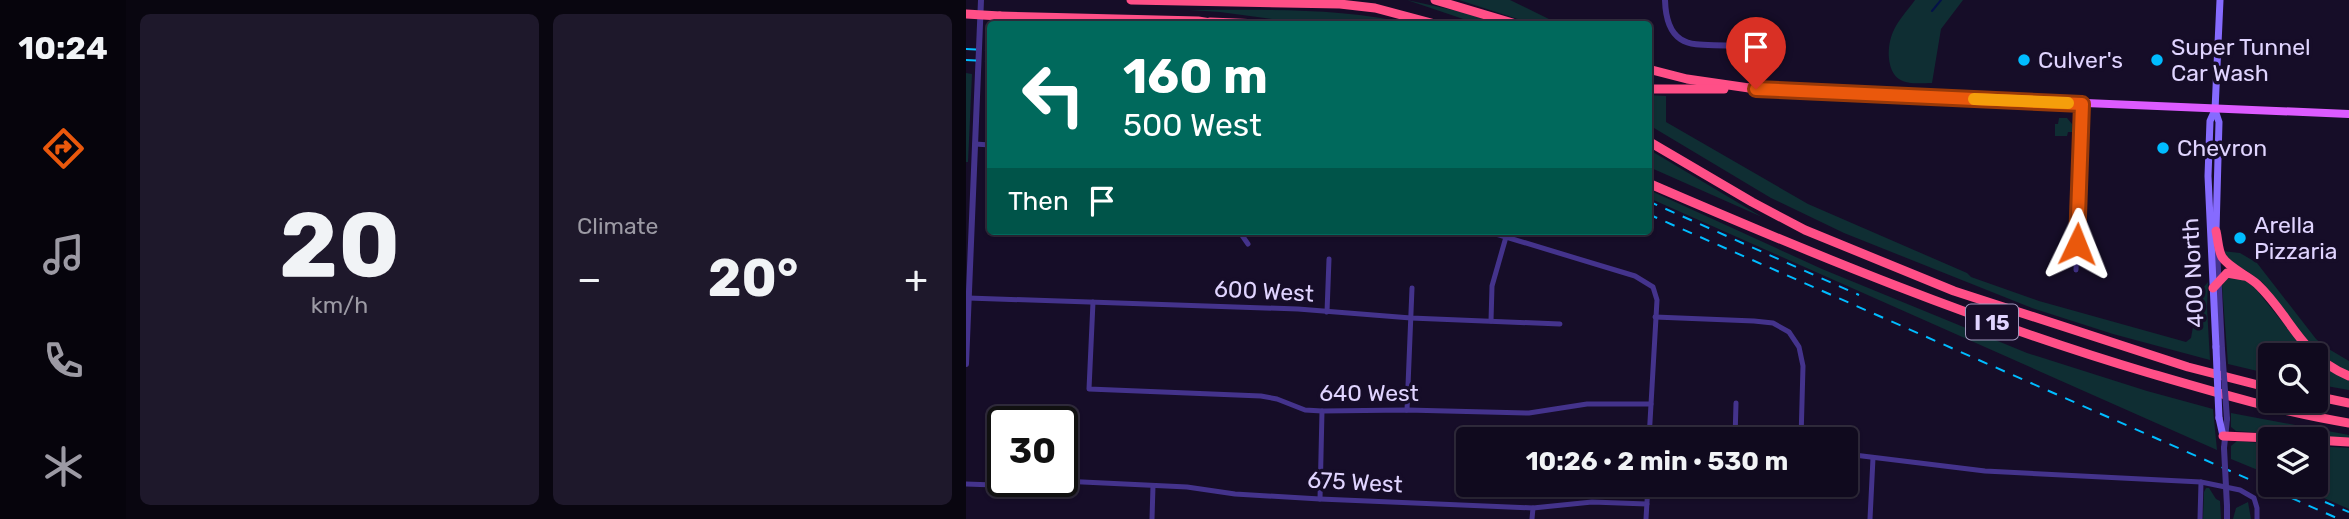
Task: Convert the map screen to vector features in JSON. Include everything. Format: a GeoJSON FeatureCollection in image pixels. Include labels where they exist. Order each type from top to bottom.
{"type":"FeatureCollection","features":[{"type":"Feature","properties":{"kind":"highway"},"geometry":{"type":"LineString","coordinates":[[1131,0],[1340,4],[1375,8],[1424,21]]}},
{"type":"Feature","properties":{"kind":"highway"},"geometry":{"type":"LineString","coordinates":[[1193,2],[1214,0]]}},
{"type":"Feature","properties":{"kind":"highway"},"geometry":{"type":"LineString","coordinates":[[1435,0],[1506,21]]}},
{"type":"Feature","properties":{"kind":"highway"},"geometry":{"type":"LineString","coordinates":[[966,14],[1198,21]]}},
{"type":"Feature","properties":{"kind":"highway"},"geometry":{"type":"LineString","coordinates":[[1652,70],[1687,79],[1756,89]]}},
{"type":"Feature","properties":{"kind":"highway"},"geometry":{"type":"LineString","coordinates":[[1652,89],[1756,89]]}},
{"type":"Feature","properties":{"kind":"highway","name":"I 15"},"geometry":{"type":"LineString","coordinates":[[1652,143],[1805,230],[1954,291],[2188,367],[2258,385]]}},
{"type":"Feature","properties":{"kind":"highway","name":"I 15"},"geometry":{"type":"LineString","coordinates":[[1652,185],[1934,302],[2070,350],[2258,403],[2349,423]]}},
{"type":"Feature","properties":{"kind":"highway"},"geometry":{"type":"LineString","coordinates":[[2216,231],[2222,257],[2265,293],[2298,338],[2315,355],[2349,376]]}},
{"type":"Feature","properties":{"kind":"highway"},"geometry":{"type":"LineString","coordinates":[[2216,285],[2227,273],[2249,277]]}},
{"type":"Feature","properties":{"kind":"highway"},"geometry":{"type":"LineString","coordinates":[[2328,399],[2349,403]]}},
{"type":"Feature","properties":{"kind":"highway"},"geometry":{"type":"LineString","coordinates":[[2223,436],[2258,438]]}},
{"type":"Feature","properties":{"kind":"highway"},"geometry":{"type":"LineString","coordinates":[[2328,441],[2349,442]]}},
{"type":"Feature","properties":{"kind":"main road","name":"400 North"},"geometry":{"type":"LineString","coordinates":[[2216,231],[2219,122],[2215,110],[2220,0]]}},
{"type":"Feature","properties":{"kind":"main road"},"geometry":{"type":"LineString","coordinates":[[1756,89],[2349,114]]}},
{"type":"Feature","properties":{"kind":"main road","name":"400 North"},"geometry":{"type":"LineString","coordinates":[[2215,110],[2210,121],[2208,167],[2223,436]]}},
{"type":"Feature","properties":{"kind":"street"},"geometry":{"type":"LineString","coordinates":[[966,364],[969,204],[975,144],[981,0]]}},
{"type":"Feature","properties":{"kind":"street"},"geometry":{"type":"LineString","coordinates":[[1665,0],[1670,26],[1684,40],[1697,46],[1742,48],[1752,52],[1757,63],[1756,89]]}},
{"type":"Feature","properties":{"kind":"street"},"geometry":{"type":"LineString","coordinates":[[2076,270],[2082,104]]}},
{"type":"Feature","properties":{"kind":"street"},"geometry":{"type":"LineString","coordinates":[[975,144],[987,145]]}},
{"type":"Feature","properties":{"kind":"street","name":"400 North"},"geometry":{"type":"LineString","coordinates":[[2216,231],[2216,285]]}},
{"type":"Feature","properties":{"kind":"street"},"geometry":{"type":"LineString","coordinates":[[1242,235],[1248,244]]}},
{"type":"Feature","properties":{"kind":"street"},"geometry":{"type":"LineString","coordinates":[[1499,235],[1634,276],[1653,287],[1657,300],[1650,427]]}},
{"type":"Feature","properties":{"kind":"street"},"geometry":{"type":"LineString","coordinates":[[1491,321],[1492,286],[1506,237]]}},
{"type":"Feature","properties":{"kind":"street"},"geometry":{"type":"LineString","coordinates":[[1327,312],[1329,259]]}},
{"type":"Feature","properties":{"kind":"street"},"geometry":{"type":"LineString","coordinates":[[1407,410],[1412,288]]}},
{"type":"Feature","properties":{"kind":"street","name":"600 West"},"geometry":{"type":"LineString","coordinates":[[967,298],[1560,324]]}},
{"type":"Feature","properties":{"kind":"street","name":"640 West"},"geometry":{"type":"LineString","coordinates":[[1093,302],[1090,388],[1261,396],[1278,399],[1305,410],[1322,411],[1529,413],[1587,404],[1651,404]]}},
{"type":"Feature","properties":{"kind":"street"},"geometry":{"type":"LineString","coordinates":[[1656,317],[1773,323],[1788,332],[1799,347],[1803,366],[1801,427]]}},
{"type":"Feature","properties":{"kind":"street"},"geometry":{"type":"LineString","coordinates":[[1735,427],[1736,402]]}},
{"type":"Feature","properties":{"kind":"street"},"geometry":{"type":"LineString","coordinates":[[1320,499],[1322,411]]}},
{"type":"Feature","properties":{"kind":"street","name":"400 North"},"geometry":{"type":"LineString","coordinates":[[2223,436],[2227,519]]}},
{"type":"Feature","properties":{"kind":"street"},"geometry":{"type":"LineString","coordinates":[[1858,456],[1985,471],[2201,482],[2240,490],[2254,498],[2257,519]]}},
{"type":"Feature","properties":{"kind":"street"},"geometry":{"type":"LineString","coordinates":[[1870,519],[1873,458]]}},
{"type":"Feature","properties":{"kind":"street","name":"675 West"},"geometry":{"type":"LineString","coordinates":[[1078,482],[1320,499],[1533,508],[1592,502],[1647,504]]}},
{"type":"Feature","properties":{"kind":"street"},"geometry":{"type":"LineString","coordinates":[[2200,519],[2201,482]]}},
{"type":"Feature","properties":{"kind":"street"},"geometry":{"type":"LineString","coordinates":[[966,484],[987,485]]}},
{"type":"Feature","properties":{"kind":"street"},"geometry":{"type":"LineString","coordinates":[[1152,519],[1153,486]]}},
{"type":"Feature","properties":{"kind":"street"},"geometry":{"type":"LineString","coordinates":[[1646,519],[1647,497]]}},
{"type":"Feature","properties":{"kind":"street"},"geometry":{"type":"LineString","coordinates":[[1532,519],[1533,508]]}},
{"type":"Feature","properties":{"kind":"green space"},"geometry":{"type":"Polygon","coordinates":[[[1407,0],[1490,21],[1469,21],[1407,0]]]}},
{"type":"Feature","properties":{"kind":"green space"},"geometry":{"type":"Polygon","coordinates":[[[1459,0],[1510,0],[1553,21],[1524,21],[1459,0]]]}},
{"type":"Feature","properties":{"kind":"green space"},"geometry":{"type":"Polygon","coordinates":[[[1915,0],[1963,0],[1941,29],[1932,83],[1903,81],[1895,75],[1890,64],[1889,50],[1893,32],[1915,0]]]}},
{"type":"Feature","properties":{"kind":"green space"},"geometry":{"type":"Polygon","coordinates":[[[1189,10],[1329,12],[1396,21],[1286,21],[1189,10]]]}},
{"type":"Feature","properties":{"kind":"green space"},"geometry":{"type":"Polygon","coordinates":[[[966,73],[972,74],[968,162],[966,162],[966,73]]]}},
{"type":"Feature","properties":{"kind":"green space"},"geometry":{"type":"Polygon","coordinates":[[[1652,95],[1666,96],[1666,122],[1808,204],[1971,277],[2039,301],[2186,342],[2191,338],[2199,293],[2208,282],[2210,360],[2113,334],[2032,308],[1844,233],[1771,198],[1652,127],[1652,95]]]}},
{"type":"Feature","properties":{"kind":"green space"},"geometry":{"type":"Polygon","coordinates":[[[2059,118],[2067,118],[2072,124],[2072,132],[2068,132],[2067,136],[2055,136],[2055,124],[2058,124],[2059,118]]]}},
{"type":"Feature","properties":{"kind":"green space"},"geometry":{"type":"Polygon","coordinates":[[[1652,151],[1762,217],[1652,168],[1652,151]]]}},
{"type":"Feature","properties":{"kind":"green space"},"geometry":{"type":"Polygon","coordinates":[[[1652,191],[1822,269],[2027,353],[2213,409],[2217,450],[1652,199],[1652,191]]]}},
{"type":"Feature","properties":{"kind":"green space"},"geometry":{"type":"Polygon","coordinates":[[[2222,251],[2240,253],[2257,263],[2321,343],[2308,343],[2262,282],[2233,264],[2222,251]]]}},
{"type":"Feature","properties":{"kind":"green space"},"geometry":{"type":"Polygon","coordinates":[[[2228,278],[2242,278],[2255,288],[2299,343],[2258,343],[2258,371],[2228,364],[2222,285],[2228,278]]]}},
{"type":"Feature","properties":{"kind":"green space"},"geometry":{"type":"Polygon","coordinates":[[[2328,349],[2349,361],[2349,373],[2328,360],[2328,349]]]}},
{"type":"Feature","properties":{"kind":"green space"},"geometry":{"type":"Polygon","coordinates":[[[2328,369],[2349,381],[2349,390],[2328,386],[2328,369]]]}},
{"type":"Feature","properties":{"kind":"green space"},"geometry":{"type":"Polygon","coordinates":[[[2231,413],[2306,427],[2258,427],[2258,433],[2236,431],[2231,427],[2231,413]]]}},
{"type":"Feature","properties":{"kind":"green space"},"geometry":{"type":"Polygon","coordinates":[[[2328,431],[2349,435],[2349,439],[2328,438],[2328,431]]]}},
{"type":"Feature","properties":{"kind":"green space"},"geometry":{"type":"Polygon","coordinates":[[[2237,441],[2258,443],[2258,470],[2231,459],[2231,446],[2237,441]]]}},
{"type":"Feature","properties":{"kind":"green space"},"geometry":{"type":"Polygon","coordinates":[[[2328,447],[2349,448],[2349,509],[2322,497],[2328,497],[2328,447]]]}},
{"type":"Feature","properties":{"kind":"green space"},"geometry":{"type":"Polygon","coordinates":[[[2206,488],[2220,501],[2221,519],[2203,519],[2206,488]]]}},
{"type":"Feature","properties":{"kind":"green space"},"geometry":{"type":"Polygon","coordinates":[[[2248,502],[2251,519],[2233,519],[2236,508],[2248,502]]]}},
{"type":"Feature","properties":{"kind":"waterway"},"geometry":{"type":"LineString","coordinates":[[1932,11],[1941,0]]}},
{"type":"Feature","properties":{"kind":"railway"},"geometry":{"type":"LineString","coordinates":[[966,49],[987,50]]}},
{"type":"Feature","properties":{"kind":"railway"},"geometry":{"type":"LineString","coordinates":[[966,60],[987,61]]}},
{"type":"Feature","properties":{"kind":"railway"},"geometry":{"type":"LineString","coordinates":[[1652,203],[1859,295]]}},
{"type":"Feature","properties":{"kind":"railway"},"geometry":{"type":"LineString","coordinates":[[1652,216],[2339,519]]}},
{"type":"Feature","properties":{"kind":"railway"},"geometry":{"type":"LineString","coordinates":[[2325,502],[2349,512]]}},
{"type":"Feature","properties":{"kind":"slow traffic"},"geometry":{"type":"LineString","coordinates":[[1974,99],[2068,103]]}},
{"type":"Feature","properties":{"kind":"place","name":"Culver's"},"geometry":{"type":"Point","coordinates":[2024,60]}},
{"type":"Feature","properties":{"kind":"place","name":"Super Tunnel Car Wash"},"geometry":{"type":"Point","coordinates":[2157,60]}},
{"type":"Feature","properties":{"kind":"place","name":"Chevron"},"geometry":{"type":"Point","coordinates":[2163,148]}},
{"type":"Feature","properties":{"kind":"place","name":"Arella Pizzaria"},"geometry":{"type":"Point","coordinates":[2240,238]}},
{"type":"Feature","properties":{"kind":"route"},"geometry":{"type":"LineString","coordinates":[[1756,89],[2082,104],[2077,244]]}}]}
